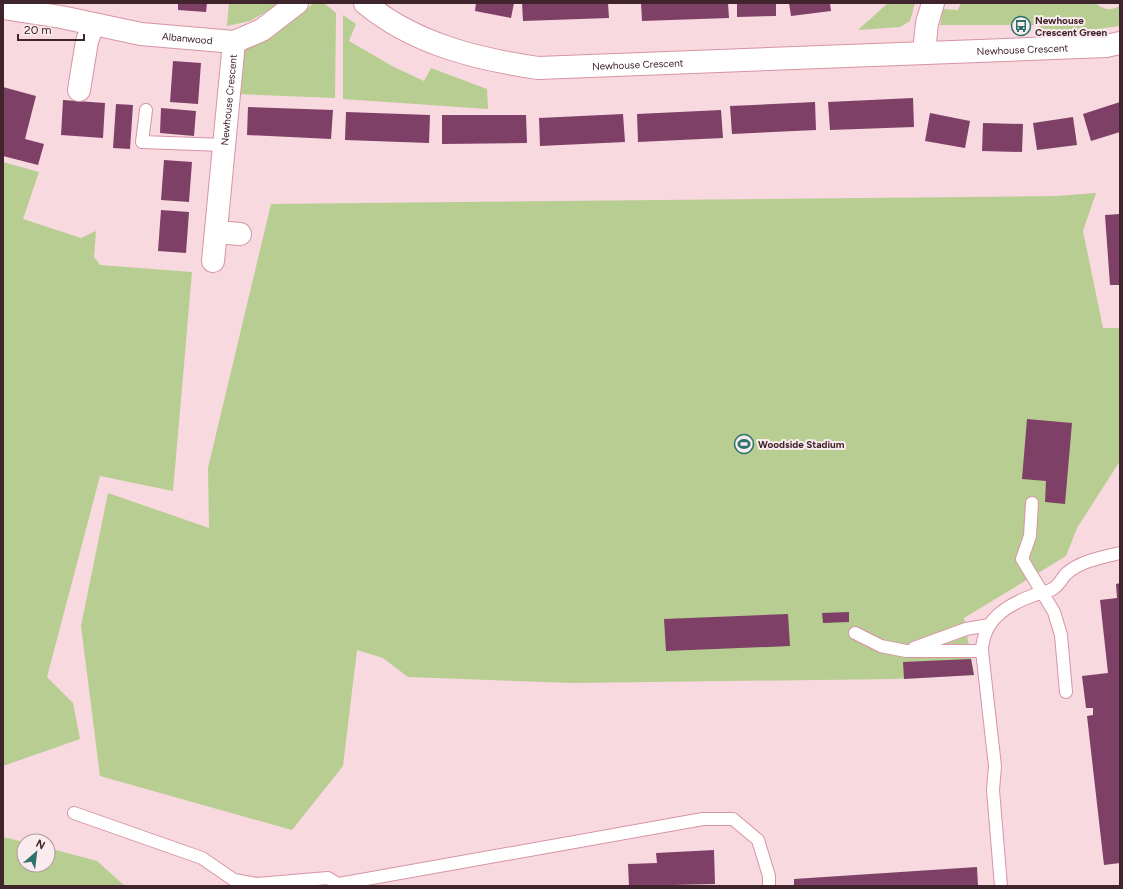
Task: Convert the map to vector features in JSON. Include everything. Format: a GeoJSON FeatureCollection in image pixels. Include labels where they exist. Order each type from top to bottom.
{"type":"FeatureCollection","features":[{"type":"Feature","properties":{"kind":"street","name":"Newhouse Crescent"},"geometry":{"type":"LineString","coordinates":[[213,261],[234,42],[262,30],[297,3]]}},
{"type":"Feature","properties":{"kind":"street","name":"Newhouse Crescent"},"geometry":{"type":"LineString","coordinates":[[365,3],[403,28],[449,49],[492,61],[538,68],[1106,46],[1120,42]]}},
{"type":"Feature","properties":{"kind":"street"},"geometry":{"type":"LineString","coordinates":[[924,52],[927,23],[933,3]]}},
{"type":"Feature","properties":{"kind":"street","name":"Albanwood"},"geometry":{"type":"LineString","coordinates":[[3,8],[61,17],[141,34],[234,42]]}},
{"type":"Feature","properties":{"kind":"street"},"geometry":{"type":"LineString","coordinates":[[79,90],[87,41],[93,25]]}},
{"type":"Feature","properties":{"kind":"street"},"geometry":{"type":"LineString","coordinates":[[216,232],[240,234]]}},
{"type":"Feature","properties":{"kind":"lane"},"geometry":{"type":"LineString","coordinates":[[146,110],[142,142],[224,145]]}},
{"type":"Feature","properties":{"kind":"lane"},"geometry":{"type":"LineString","coordinates":[[1032,503],[1030,536],[1022,558],[1031,577],[1054,612],[1061,635],[1066,692]]}},
{"type":"Feature","properties":{"kind":"lane"},"geometry":{"type":"LineString","coordinates":[[1000,886],[993,790],[995,766],[982,641],[989,625],[1009,606],[1054,588],[1066,573],[1084,564],[1120,552]]}},
{"type":"Feature","properties":{"kind":"lane"},"geometry":{"type":"LineString","coordinates":[[906,651],[966,629],[989,625]]}},
{"type":"Feature","properties":{"kind":"lane"},"geometry":{"type":"LineString","coordinates":[[855,633],[881,646],[906,651],[982,651]]}},
{"type":"Feature","properties":{"kind":"lane"},"geometry":{"type":"LineString","coordinates":[[74,813],[202,858],[234,880],[257,884],[328,878],[340,885],[703,819],[733,819],[758,840],[769,876],[769,886]]}},
{"type":"Feature","properties":{"kind":"green space"},"geometry":{"type":"Polygon","coordinates":[[[229,3],[281,3],[250,21],[227,26],[229,3]]]}},
{"type":"Feature","properties":{"kind":"green space"},"geometry":{"type":"Polygon","coordinates":[[[314,3],[324,3],[336,13],[335,98],[239,94],[244,51],[294,19],[314,3]]]}},
{"type":"Feature","properties":{"kind":"green space"},"geometry":{"type":"Polygon","coordinates":[[[888,3],[915,3],[910,21],[900,27],[858,30],[888,3]]]}},
{"type":"Feature","properties":{"kind":"green space"},"geometry":{"type":"Polygon","coordinates":[[[961,3],[1095,3],[1101,7],[1110,9],[1120,6],[1120,26],[1051,35],[1038,25],[940,25],[943,9],[958,10],[961,3]]]}},
{"type":"Feature","properties":{"kind":"green space"},"geometry":{"type":"Polygon","coordinates":[[[343,15],[356,24],[349,41],[394,67],[424,81],[431,68],[487,89],[488,109],[343,99],[343,15]]]}},
{"type":"Feature","properties":{"kind":"green space"},"geometry":{"type":"Polygon","coordinates":[[[3,162],[39,172],[23,219],[81,238],[96,231],[94,257],[100,265],[192,272],[173,491],[100,476],[47,677],[73,703],[80,739],[3,766],[3,162]]]}},
{"type":"Feature","properties":{"kind":"green space","name":"Woodside Stadium"},"geometry":{"type":"Polygon","coordinates":[[[1096,193],[1083,231],[1103,328],[1120,328],[1120,461],[1077,528],[1066,556],[964,618],[974,675],[893,679],[573,683],[408,677],[383,658],[357,650],[343,766],[292,830],[100,776],[81,626],[108,493],[209,528],[208,468],[271,204],[1056,196],[1096,193]]]}},
{"type":"Feature","properties":{"kind":"green space"},"geometry":{"type":"Polygon","coordinates":[[[3,837],[16,840],[16,873],[56,873],[56,850],[97,861],[125,886],[3,886],[3,837]]]}},
{"type":"Feature","properties":{"kind":"building"},"geometry":{"type":"Polygon","coordinates":[[[178,3],[207,3],[206,12],[178,10],[178,3]]]}},
{"type":"Feature","properties":{"kind":"building"},"geometry":{"type":"Polygon","coordinates":[[[476,3],[514,3],[511,18],[475,11],[476,3]]]}},
{"type":"Feature","properties":{"kind":"building"},"geometry":{"type":"Polygon","coordinates":[[[522,3],[608,3],[609,18],[523,21],[522,3]]]}},
{"type":"Feature","properties":{"kind":"building"},"geometry":{"type":"Polygon","coordinates":[[[641,3],[728,3],[729,18],[642,21],[641,3]]]}},
{"type":"Feature","properties":{"kind":"building"},"geometry":{"type":"Polygon","coordinates":[[[737,3],[776,3],[776,16],[737,17],[737,3]]]}},
{"type":"Feature","properties":{"kind":"building"},"geometry":{"type":"Polygon","coordinates":[[[789,3],[830,3],[831,11],[791,16],[789,3]]]}},
{"type":"Feature","properties":{"kind":"building"},"geometry":{"type":"Polygon","coordinates":[[[173,61],[201,63],[198,104],[170,102],[173,61]]]}},
{"type":"Feature","properties":{"kind":"building"},"geometry":{"type":"Polygon","coordinates":[[[3,87],[36,96],[25,139],[44,144],[38,165],[3,156],[3,87]]]}},
{"type":"Feature","properties":{"kind":"building"},"geometry":{"type":"Polygon","coordinates":[[[913,98],[914,127],[830,130],[828,102],[913,98]]]}},
{"type":"Feature","properties":{"kind":"building"},"geometry":{"type":"Polygon","coordinates":[[[63,100],[105,103],[103,138],[61,135],[63,100]]]}},
{"type":"Feature","properties":{"kind":"building"},"geometry":{"type":"Polygon","coordinates":[[[815,102],[816,130],[732,134],[730,106],[815,102]]]}},
{"type":"Feature","properties":{"kind":"building"},"geometry":{"type":"Polygon","coordinates":[[[1120,102],[1120,132],[1091,141],[1083,114],[1120,102]]]}},
{"type":"Feature","properties":{"kind":"building"},"geometry":{"type":"Polygon","coordinates":[[[116,104],[133,105],[130,149],[113,148],[116,104]]]}},
{"type":"Feature","properties":{"kind":"building"},"geometry":{"type":"Polygon","coordinates":[[[248,107],[333,110],[331,139],[247,135],[248,107]]]}},
{"type":"Feature","properties":{"kind":"building"},"geometry":{"type":"Polygon","coordinates":[[[161,108],[196,111],[194,136],[160,133],[161,108]]]}},
{"type":"Feature","properties":{"kind":"building"},"geometry":{"type":"Polygon","coordinates":[[[721,110],[723,138],[638,142],[637,114],[721,110]]]}},
{"type":"Feature","properties":{"kind":"building"},"geometry":{"type":"Polygon","coordinates":[[[346,112],[430,115],[429,143],[345,140],[346,112]]]}},
{"type":"Feature","properties":{"kind":"building"},"geometry":{"type":"Polygon","coordinates":[[[930,113],[970,121],[965,148],[925,141],[930,113]]]}},
{"type":"Feature","properties":{"kind":"building"},"geometry":{"type":"Polygon","coordinates":[[[623,114],[625,142],[540,146],[539,118],[623,114]]]}},
{"type":"Feature","properties":{"kind":"building"},"geometry":{"type":"Polygon","coordinates":[[[442,115],[526,115],[527,143],[442,144],[442,115]]]}},
{"type":"Feature","properties":{"kind":"building"},"geometry":{"type":"Polygon","coordinates":[[[1073,117],[1077,145],[1037,150],[1033,123],[1073,117]]]}},
{"type":"Feature","properties":{"kind":"building"},"geometry":{"type":"Polygon","coordinates":[[[983,123],[1023,124],[1022,152],[982,151],[983,123]]]}},
{"type":"Feature","properties":{"kind":"building"},"geometry":{"type":"Polygon","coordinates":[[[164,160],[192,162],[189,202],[161,200],[164,160]]]}},
{"type":"Feature","properties":{"kind":"building"},"geometry":{"type":"Polygon","coordinates":[[[161,210],[189,212],[186,253],[158,251],[161,210]]]}},
{"type":"Feature","properties":{"kind":"building"},"geometry":{"type":"Polygon","coordinates":[[[1120,214],[1120,285],[1110,285],[1105,215],[1120,214]]]}},
{"type":"Feature","properties":{"kind":"building"},"geometry":{"type":"Polygon","coordinates":[[[1027,419],[1072,423],[1065,504],[1045,502],[1046,481],[1022,479],[1027,419]]]}},
{"type":"Feature","properties":{"kind":"building"},"geometry":{"type":"Polygon","coordinates":[[[1120,583],[1120,863],[1104,865],[1087,716],[1093,715],[1093,708],[1086,708],[1082,676],[1108,673],[1100,600],[1117,598],[1116,584],[1120,583]]]}},
{"type":"Feature","properties":{"kind":"building"},"geometry":{"type":"Polygon","coordinates":[[[849,612],[849,622],[823,623],[822,613],[849,612]]]}},
{"type":"Feature","properties":{"kind":"building"},"geometry":{"type":"Polygon","coordinates":[[[788,614],[790,646],[666,651],[664,619],[788,614]]]}},
{"type":"Feature","properties":{"kind":"building"},"geometry":{"type":"Polygon","coordinates":[[[971,659],[974,675],[904,679],[903,662],[971,659]]]}},
{"type":"Feature","properties":{"kind":"building"},"geometry":{"type":"Polygon","coordinates":[[[714,850],[715,884],[629,886],[628,864],[657,863],[656,853],[714,850]]]}},
{"type":"Feature","properties":{"kind":"building"},"geometry":{"type":"Polygon","coordinates":[[[977,867],[978,886],[794,886],[794,879],[977,867]]]}},
{"type":"Feature","properties":{"kind":"place","name":"Newhouse Crescent Green"},"geometry":{"type":"Point","coordinates":[1021,26]}},
{"type":"Feature","properties":{"kind":"place","name":"Woodside Stadium"},"geometry":{"type":"Point","coordinates":[744,444]}}]}
